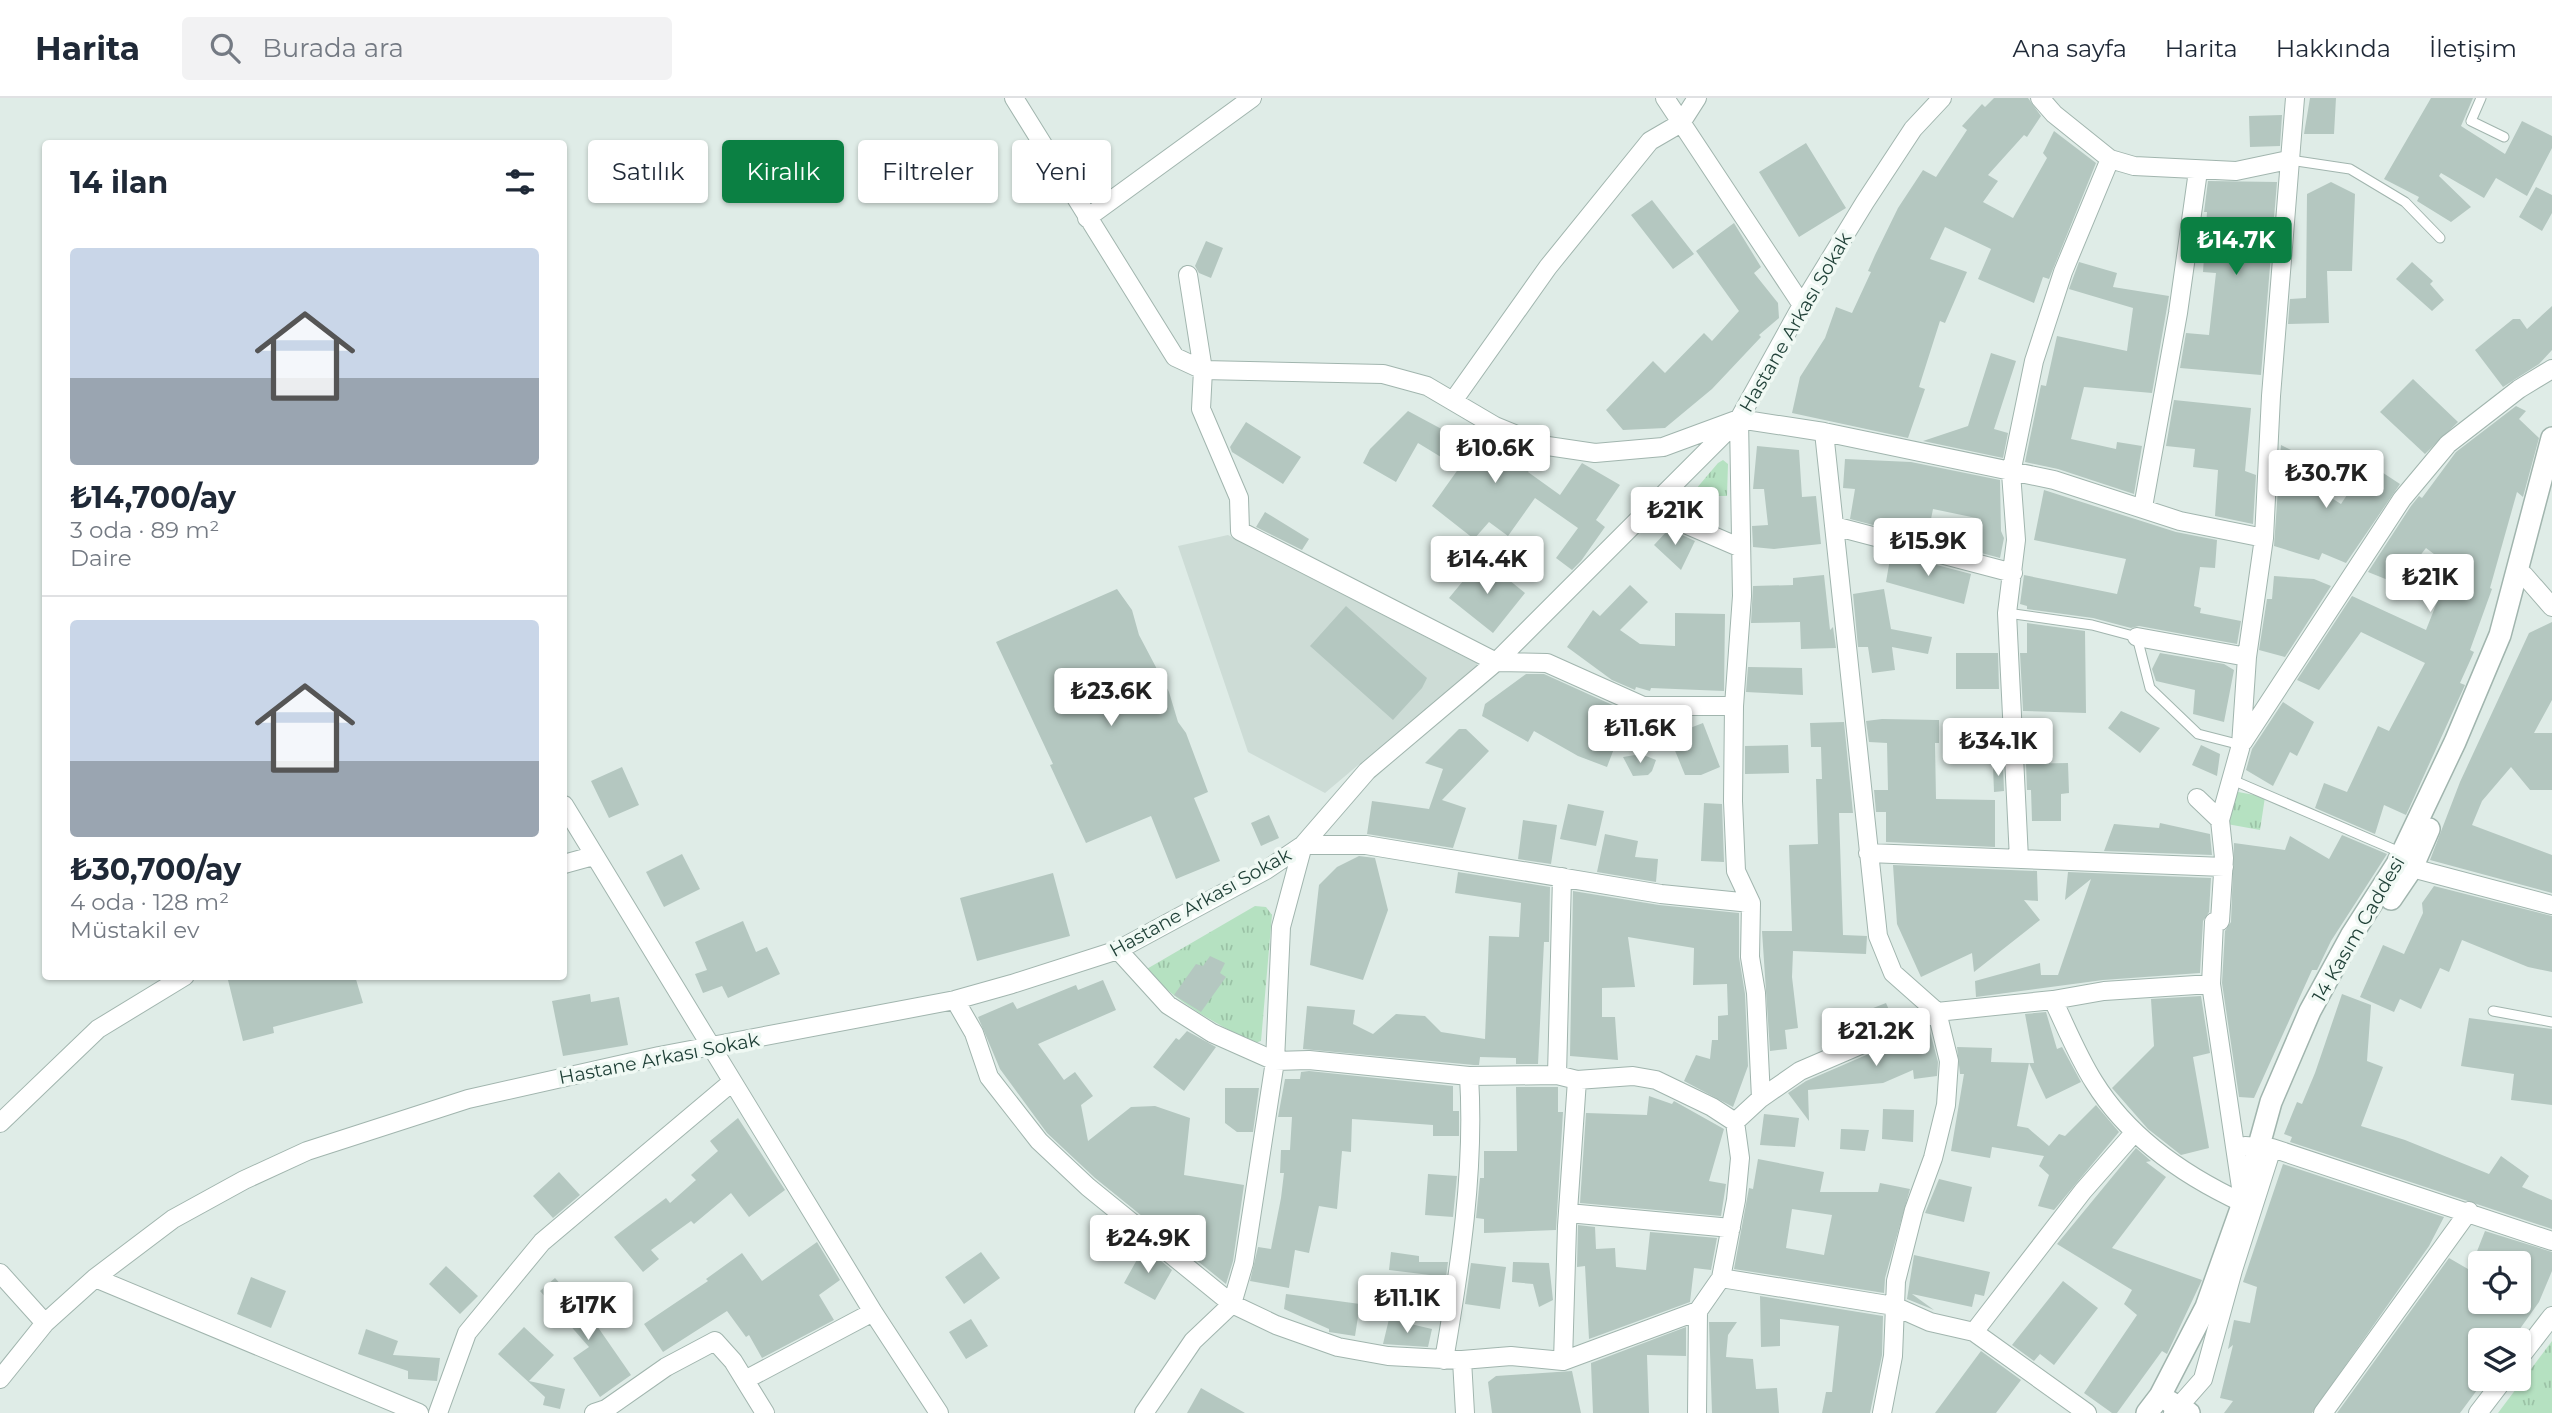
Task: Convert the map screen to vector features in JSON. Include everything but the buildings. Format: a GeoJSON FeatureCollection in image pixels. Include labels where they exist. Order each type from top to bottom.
{"type":"FeatureCollection","features":[{"type":"Feature","properties":{"kind":"street"},"geometry":{"type":"LineString","coordinates":[[1014,98],[1175,357],[1203,370],[1383,374],[1427,386],[1494,426],[1541,445],[1595,453],[1662,447],[1739,419],[1824,432],[2054,480],[2180,522],[2264,538]]}},
{"type":"Feature","properties":{"kind":"street"},"geometry":{"type":"LineString","coordinates":[[1087,218],[1252,98]]}},
{"type":"Feature","properties":{"kind":"street"},"geometry":{"type":"LineString","coordinates":[[1665,98],[1802,305]]}},
{"type":"Feature","properties":{"kind":"street"},"geometry":{"type":"LineString","coordinates":[[1453,401],[1548,267],[1650,141],[1681,123],[1696,98]]}},
{"type":"Feature","properties":{"kind":"street","name":"Hastane Arkası Sokak"},"geometry":{"type":"LineString","coordinates":[[0,1379],[45,1323],[95,1278],[173,1219],[244,1180],[307,1151],[468,1099],[659,1056],[956,1000],[1118,950],[1266,870],[1303,845],[1367,771],[1496,662],[1739,419],[1802,305],[1893,159],[1913,130],[1942,98]]}},
{"type":"Feature","properties":{"kind":"street"},"geometry":{"type":"LineString","coordinates":[[2040,98],[2054,114],[2110,159],[2134,166],[2236,171],[2288,160]]}},
{"type":"Feature","properties":{"kind":"street"},"geometry":{"type":"LineString","coordinates":[[2243,1203],[2211,984],[2214,922],[2220,921],[2224,867],[2220,820],[2241,745],[2247,657],[2264,538],[2288,160],[2295,98]]}},
{"type":"Feature","properties":{"kind":"street"},"geometry":{"type":"LineString","coordinates":[[2019,859],[2007,613],[2016,540],[2011,473],[2034,361],[2063,272],[2110,159]]}},
{"type":"Feature","properties":{"kind":"street"},"geometry":{"type":"LineString","coordinates":[[2143,508],[2178,313],[2198,171]]}},
{"type":"Feature","properties":{"kind":"street"},"geometry":{"type":"LineString","coordinates":[[1188,275],[1203,370],[1201,409],[1239,498],[1240,531],[1496,662],[1547,663],[1643,706],[1734,706]]}},
{"type":"Feature","properties":{"kind":"street"},"geometry":{"type":"LineString","coordinates":[[2241,745],[2402,499],[2448,444],[2519,389],[2552,369]]}},
{"type":"Feature","properties":{"kind":"street"},"geometry":{"type":"LineString","coordinates":[[1739,419],[1742,596],[1734,706],[1736,870],[1751,903],[1750,957],[1758,1015],[1761,1098]]}},
{"type":"Feature","properties":{"kind":"street"},"geometry":{"type":"LineString","coordinates":[[1824,432],[1874,915],[1888,965],[1902,982],[1937,1012],[1949,1060],[1947,1105],[1933,1158],[1914,1210],[1896,1281],[1893,1356],[1882,1413]]}},
{"type":"Feature","properties":{"kind":"street","name":"14 Kasım Caddesi"},"geometry":{"type":"LineString","coordinates":[[2407,861],[2500,635],[2552,438]]}},
{"type":"Feature","properties":{"kind":"street"},"geometry":{"type":"LineString","coordinates":[[2175,1407],[2206,1307],[2243,1203],[2321,1013],[2355,948],[2407,861],[2516,632],[2524,576],[2552,484]]}},
{"type":"Feature","properties":{"kind":"street"},"geometry":{"type":"LineString","coordinates":[[1648,508],[1741,548]]}},
{"type":"Feature","properties":{"kind":"street"},"geometry":{"type":"LineString","coordinates":[[1834,526],[2013,573]]}},
{"type":"Feature","properties":{"kind":"street"},"geometry":{"type":"LineString","coordinates":[[2524,576],[2552,607]]}},
{"type":"Feature","properties":{"kind":"street"},"geometry":{"type":"LineString","coordinates":[[2137,637],[2247,657]]}},
{"type":"Feature","properties":{"kind":"street"},"geometry":{"type":"LineString","coordinates":[[2197,798],[2220,820]]}},
{"type":"Feature","properties":{"kind":"street"},"geometry":{"type":"LineString","coordinates":[[567,810],[873,1312],[939,1413]]}},
{"type":"Feature","properties":{"kind":"street"},"geometry":{"type":"LineString","coordinates":[[1144,1413],[1193,1341],[1232,1304],[1244,1263],[1275,1061],[1281,927],[1303,845],[1366,845],[1661,894],[1751,903]]}},
{"type":"Feature","properties":{"kind":"street"},"geometry":{"type":"LineString","coordinates":[[1868,853],[2224,867]]}},
{"type":"Feature","properties":{"kind":"street"},"geometry":{"type":"LineString","coordinates":[[567,863],[593,856]]}},
{"type":"Feature","properties":{"kind":"street"},"geometry":{"type":"LineString","coordinates":[[2407,861],[2552,905]]}},
{"type":"Feature","properties":{"kind":"street"},"geometry":{"type":"LineString","coordinates":[[1557,1074],[1562,877]]}},
{"type":"Feature","properties":{"kind":"street"},"geometry":{"type":"LineString","coordinates":[[1118,950],[1168,1005],[1212,1033],[1275,1061],[1309,1060],[1469,1076],[1557,1074],[1577,1080],[1633,1076],[1656,1080],[1712,1107],[1735,1122],[1740,1157],[1731,1228],[1721,1278],[1698,1311],[1697,1413]]}},
{"type":"Feature","properties":{"kind":"street"},"geometry":{"type":"LineString","coordinates":[[0,1123],[98,1029],[178,980]]}},
{"type":"Feature","properties":{"kind":"street"},"geometry":{"type":"LineString","coordinates":[[1735,1122],[1761,1098],[1800,1071],[1937,1012],[2053,1000],[2104,991],[2211,984]]}},
{"type":"Feature","properties":{"kind":"street"},"geometry":{"type":"LineString","coordinates":[[956,1000],[974,1033],[989,1077],[1039,1141],[1087,1187],[1232,1304],[1276,1325],[1338,1347],[1388,1356],[1453,1360],[1511,1356],[1563,1361],[1698,1311]]}},
{"type":"Feature","properties":{"kind":"street"},"geometry":{"type":"LineString","coordinates":[[2053,1000],[2092,1080],[2134,1133],[2203,1184],[2243,1203]]}},
{"type":"Feature","properties":{"kind":"street"},"geometry":{"type":"LineString","coordinates":[[1465,1413],[1453,1360],[1469,1166],[1469,1076]]}},
{"type":"Feature","properties":{"kind":"street"},"geometry":{"type":"LineString","coordinates":[[1563,1361],[1567,1213],[1577,1080]]}},
{"type":"Feature","properties":{"kind":"street"},"geometry":{"type":"LineString","coordinates":[[438,1413],[467,1333],[542,1242],[732,1082]]}},
{"type":"Feature","properties":{"kind":"street"},"geometry":{"type":"LineString","coordinates":[[1974,1332],[2083,1191],[2134,1133]]}},
{"type":"Feature","properties":{"kind":"street"},"geometry":{"type":"LineString","coordinates":[[2234,1145],[2265,1148],[2469,1211],[2552,1241]]}},
{"type":"Feature","properties":{"kind":"street"},"geometry":{"type":"LineString","coordinates":[[2147,1413],[2175,1407],[2203,1379],[2265,1148]]}},
{"type":"Feature","properties":{"kind":"street"},"geometry":{"type":"LineString","coordinates":[[2323,1413],[2469,1211]]}},
{"type":"Feature","properties":{"kind":"street"},"geometry":{"type":"LineString","coordinates":[[1567,1213],[1731,1228]]}},
{"type":"Feature","properties":{"kind":"street"},"geometry":{"type":"LineString","coordinates":[[0,1273],[45,1323]]}},
{"type":"Feature","properties":{"kind":"street"},"geometry":{"type":"LineString","coordinates":[[95,1278],[419,1413]]}},
{"type":"Feature","properties":{"kind":"street"},"geometry":{"type":"LineString","coordinates":[[1721,1278],[1894,1306],[1930,1322],[1974,1332],[2087,1413]]}},
{"type":"Feature","properties":{"kind":"street"},"geometry":{"type":"LineString","coordinates":[[745,1380],[873,1312]]}},
{"type":"Feature","properties":{"kind":"street"},"geometry":{"type":"LineString","coordinates":[[2531,1343],[2552,1316]]}},
{"type":"Feature","properties":{"kind":"street"},"geometry":{"type":"LineString","coordinates":[[603,1412],[666,1367],[715,1341],[745,1380],[765,1413]]}},
{"type":"Feature","properties":{"kind":"street"},"geometry":{"type":"LineString","coordinates":[[2478,1413],[2495,1391]]}},
{"type":"Feature","properties":{"kind":"lane"},"geometry":{"type":"LineString","coordinates":[[2481,98],[2471,121],[2504,137]]}},
{"type":"Feature","properties":{"kind":"lane"},"geometry":{"type":"LineString","coordinates":[[2288,160],[2350,169],[2405,202],[2440,238]]}},
{"type":"Feature","properties":{"kind":"lane"},"geometry":{"type":"LineString","coordinates":[[2007,613],[2092,625],[2137,637],[2150,688],[2198,734],[2241,745]]}},
{"type":"Feature","properties":{"kind":"lane"},"geometry":{"type":"LineString","coordinates":[[2230,779],[2407,861]]}},
{"type":"Feature","properties":{"kind":"lane"},"geometry":{"type":"LineString","coordinates":[[2493,1011],[2552,1022]]}},
{"type":"Feature","properties":{"kind":"shaded area"},"geometry":{"type":"Polygon","coordinates":[[[1228,535],[1478,664],[1325,793],[1248,752],[1178,546],[1228,535]]]}},
{"type":"Feature","properties":{"kind":"green space"},"geometry":{"type":"Polygon","coordinates":[[[1723,460],[1728,464],[1727,496],[1690,496],[1718,463],[1723,460]]]}},
{"type":"Feature","properties":{"kind":"green space"},"geometry":{"type":"Polygon","coordinates":[[[2233,791],[2265,797],[2260,830],[2227,824],[2233,791]]]}},
{"type":"Feature","properties":{"kind":"green space"},"geometry":{"type":"Polygon","coordinates":[[[1255,906],[1266,907],[1272,915],[1261,1041],[1255,1043],[1197,1011],[1145,970],[1255,906]]]}},
{"type":"Feature","properties":{"kind":"green space"},"geometry":{"type":"Polygon","coordinates":[[[2552,1341],[2552,1413],[2498,1413],[2514,1391],[2531,1391],[2531,1369],[2552,1341]]]}}]}
